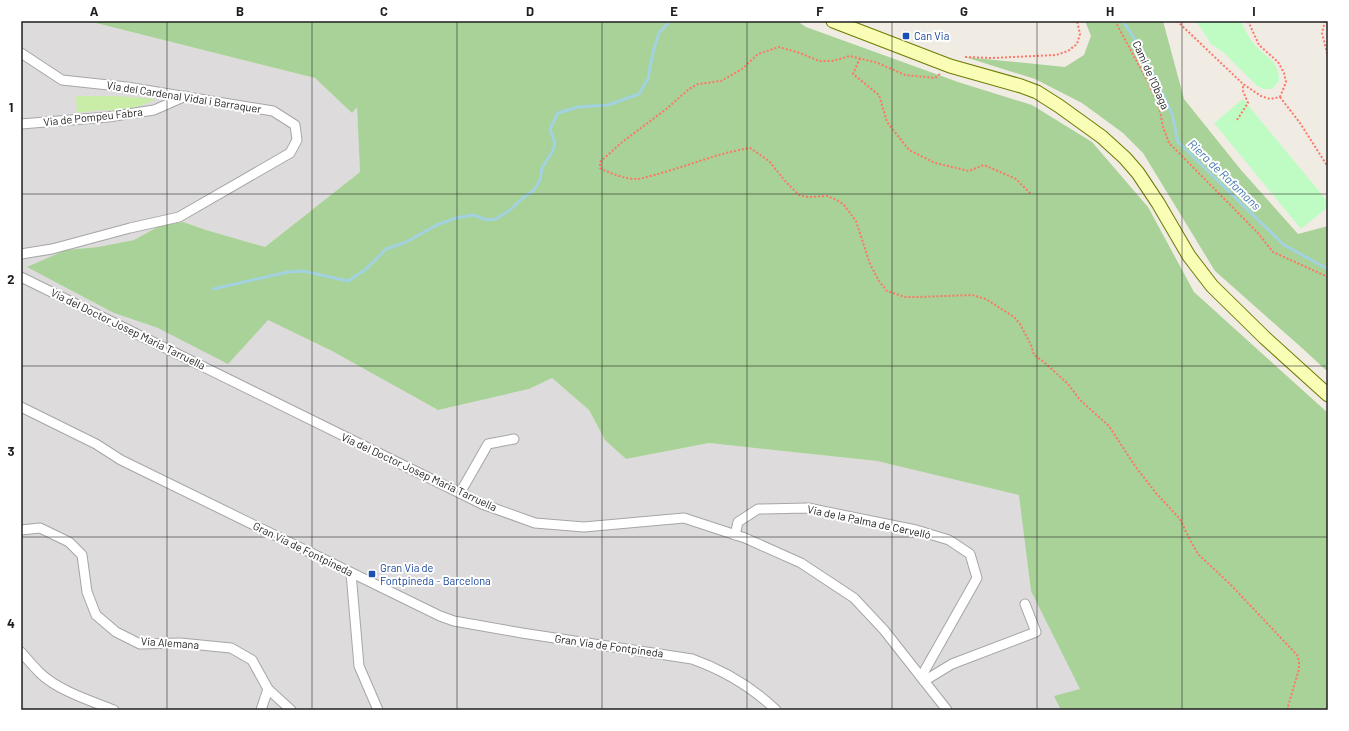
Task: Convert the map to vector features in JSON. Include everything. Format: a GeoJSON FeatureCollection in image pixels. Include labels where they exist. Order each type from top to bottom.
{"type":"FeatureCollection","features":[{"type":"Feature","properties":{"kind":"main road"},"geometry":{"type":"LineString","coordinates":[[833,21],[954,61],[1037,92],[1102,137],[1125,158],[1138,173],[1158,203],[1189,256],[1212,286],[1265,338],[1328,395]]}},
{"type":"Feature","properties":{"kind":"street","name":"Via del Cardenal Vidal i Barraquer"},"geometry":{"type":"LineString","coordinates":[[21,53],[62,80],[127,87],[273,111],[295,125],[297,140],[290,152],[179,218],[130,228],[52,249],[21,254]]}},
{"type":"Feature","properties":{"kind":"street","name":"Via de Pompeu Fabra"},"geometry":{"type":"LineString","coordinates":[[21,124],[108,117],[154,110],[187,96]]}},
{"type":"Feature","properties":{"kind":"street","name":"Via del Doctor Josep Maria Tarruella"},"geometry":{"type":"LineString","coordinates":[[21,277],[482,504],[535,523],[584,527],[684,518],[745,538],[801,563],[854,598],[884,630],[947,710]]}},
{"type":"Feature","properties":{"kind":"street","name":"Gran Via de Fontpineda"},"geometry":{"type":"LineString","coordinates":[[21,407],[96,444],[120,460],[423,608],[454,621],[692,658],[709,665],[740,682],[758,694],[776,710]]}},
{"type":"Feature","properties":{"kind":"street"},"geometry":{"type":"LineString","coordinates":[[460,493],[488,444],[514,439]]}},
{"type":"Feature","properties":{"kind":"street","name":"Via de la Palma de Cervelló"},"geometry":{"type":"LineString","coordinates":[[735,535],[738,522],[758,509],[808,508],[916,530],[949,540],[970,554],[977,578],[923,679]]}},
{"type":"Feature","properties":{"kind":"street","name":"Via Alemana"},"geometry":{"type":"LineString","coordinates":[[21,530],[40,528],[69,542],[82,555],[87,592],[96,615],[116,632],[140,644],[180,643],[231,648],[252,660],[268,689],[291,710]]}},
{"type":"Feature","properties":{"kind":"street"},"geometry":{"type":"LineString","coordinates":[[352,573],[359,666],[378,710]]}},
{"type":"Feature","properties":{"kind":"street"},"geometry":{"type":"LineString","coordinates":[[923,679],[952,664],[1036,632],[1025,604]]}},
{"type":"Feature","properties":{"kind":"street"},"geometry":{"type":"LineString","coordinates":[[21,652],[40,673],[50,680],[85,699],[114,710]]}},
{"type":"Feature","properties":{"kind":"street"},"geometry":{"type":"LineString","coordinates":[[261,710],[268,689]]}},
{"type":"Feature","properties":{"kind":"path"},"geometry":{"type":"LineString","coordinates":[[1077,21],[1080,34],[1077,44],[1068,51],[1056,55],[972,58],[954,61],[935,78],[905,75],[878,63],[850,56],[832,61],[819,61],[800,53],[778,47],[758,54],[742,69],[721,81],[698,84],[690,89],[665,110],[621,142],[600,162],[600,168],[630,180],[638,179],[657,175],[708,158],[750,148],[769,161],[785,181],[799,195],[808,197],[828,196],[844,205],[856,221],[868,260],[879,281],[887,291],[905,297],[960,294],[979,296],[1014,317],[1020,324],[1031,345],[1034,355],[1068,384],[1080,400],[1109,426],[1114,436],[1156,494],[1180,519],[1198,554],[1232,585],[1297,655],[1299,669],[1287,710]]}},
{"type":"Feature","properties":{"kind":"path","name":"Camí de l'Obaga"},"geometry":{"type":"LineString","coordinates":[[1115,21],[1159,106],[1163,127],[1169,143],[1256,232],[1272,252],[1328,277]]}},
{"type":"Feature","properties":{"kind":"path"},"geometry":{"type":"LineString","coordinates":[[1177,21],[1243,84],[1261,96],[1270,99],[1280,97]]}},
{"type":"Feature","properties":{"kind":"path"},"geometry":{"type":"LineString","coordinates":[[1248,21],[1259,45],[1278,62],[1284,73],[1286,82],[1280,97]]}},
{"type":"Feature","properties":{"kind":"path"},"geometry":{"type":"LineString","coordinates":[[1325,21],[1322,33],[1328,57]]}},
{"type":"Feature","properties":{"kind":"path"},"geometry":{"type":"LineString","coordinates":[[860,58],[853,74],[879,95],[887,122],[909,150],[935,163],[969,171],[984,165],[1016,179],[1031,194]]}},
{"type":"Feature","properties":{"kind":"path"},"geometry":{"type":"LineString","coordinates":[[1237,120],[1248,104],[1243,91],[1243,84]]}},
{"type":"Feature","properties":{"kind":"path"},"geometry":{"type":"LineString","coordinates":[[1280,97],[1300,123],[1328,167]]}},
{"type":"Feature","properties":{"kind":"shaded area"},"geometry":{"type":"Polygon","coordinates":[[[21,21],[88,21],[315,78],[352,113],[357,106],[360,172],[265,247],[183,222],[161,225],[134,240],[98,247],[65,250],[114,313],[158,328],[268,320],[332,351],[438,410],[529,389],[552,378],[589,410],[605,440],[626,459],[709,443],[877,461],[1020,495],[1031,591],[1081,689],[1061,710],[21,710],[21,21]]]}},
{"type":"Feature","properties":{"kind":"green space"},"geometry":{"type":"Polygon","coordinates":[[[88,21],[797,21],[806,27],[958,82],[1032,105],[1092,142],[1148,207],[1194,292],[1328,413],[1328,710],[1061,710],[1054,696],[1080,689],[1031,591],[1019,495],[877,461],[709,443],[626,459],[605,440],[589,410],[552,378],[529,389],[438,410],[332,351],[268,320],[228,364],[158,328],[114,313],[27,267],[66,250],[98,247],[134,240],[161,225],[183,222],[265,247],[360,172],[357,107],[352,113],[315,78],[88,21]]]}},
{"type":"Feature","properties":{"kind":"green space"},"geometry":{"type":"Polygon","coordinates":[[[1085,21],[1163,21],[1184,99],[1241,170],[1298,234],[1328,226],[1328,372],[1215,271],[1143,153],[1123,133],[1082,103],[1035,79],[965,57],[1065,67],[1084,55],[1091,36],[1085,21]]]}},
{"type":"Feature","properties":{"kind":"green space"},"geometry":{"type":"Polygon","coordinates":[[[1196,21],[1241,21],[1253,42],[1276,65],[1279,81],[1272,89],[1263,89],[1256,85],[1224,53],[1211,44],[1196,21]]]}},
{"type":"Feature","properties":{"kind":"green space"},"geometry":{"type":"Polygon","coordinates":[[[76,96],[115,96],[156,99],[143,105],[120,111],[100,110],[77,113],[76,96]]]}},
{"type":"Feature","properties":{"kind":"green space"},"geometry":{"type":"Polygon","coordinates":[[[1243,99],[1328,202],[1328,207],[1301,229],[1214,123],[1243,99]]]}},
{"type":"Feature","properties":{"kind":"waterway"},"geometry":{"type":"LineString","coordinates":[[213,289],[288,272],[303,271],[348,281],[366,269],[386,249],[404,243],[437,225],[456,218],[473,215],[487,220],[496,219],[510,210],[534,190],[540,180],[542,168],[555,144],[550,129],[558,113],[578,107],[608,105],[639,94],[648,79],[653,52],[659,33],[670,21]]}},
{"type":"Feature","properties":{"kind":"waterway","name":"Riera de Rafamans"},"geometry":{"type":"LineString","coordinates":[[1123,21],[1142,50],[1172,114],[1178,142],[1284,245],[1328,269]]}},
{"type":"Feature","properties":{"kind":"place","name":"Can Via"},"geometry":{"type":"Point","coordinates":[906,36]}},
{"type":"Feature","properties":{"kind":"place","name":"Gran Via de Fontpineda - Barcelona"},"geometry":{"type":"Point","coordinates":[372,574]}}]}
